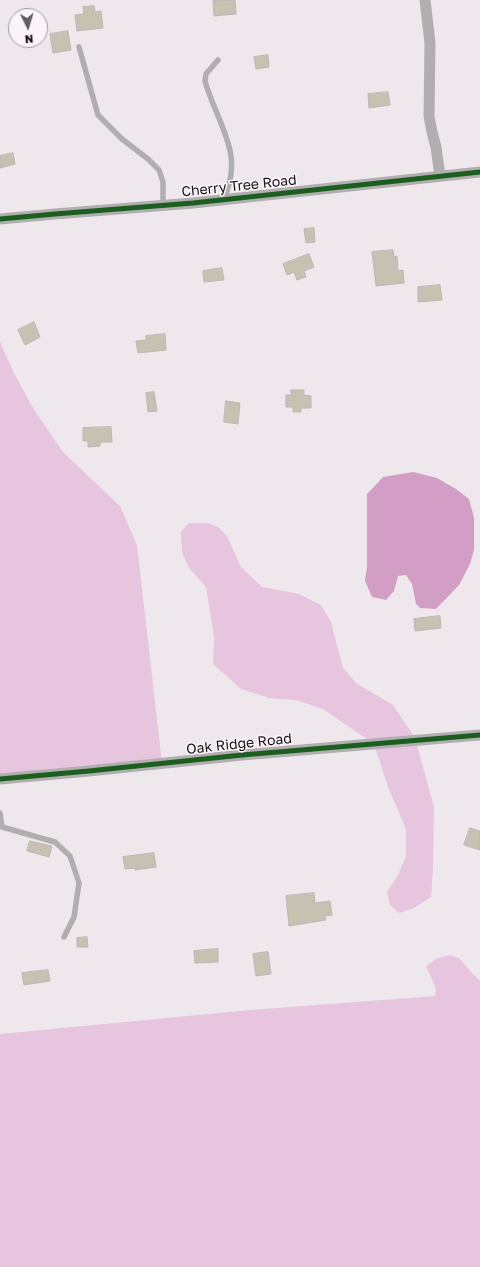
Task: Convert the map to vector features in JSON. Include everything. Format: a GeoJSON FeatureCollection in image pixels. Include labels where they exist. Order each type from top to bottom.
{"type":"FeatureCollection","features":[{"type":"Feature","properties":{"kind":"street"},"geometry":{"type":"LineString","coordinates":[[425,0],[430,43],[429,116],[440,176]]}},
{"type":"Feature","properties":{"kind":"street","name":"Cherry Tree Road"},"geometry":{"type":"LineString","coordinates":[[0,219],[163,206],[480,172]]}},
{"type":"Feature","properties":{"kind":"street","name":"Oak Ridge Road"},"geometry":{"type":"LineString","coordinates":[[0,778],[89,771],[242,755],[480,735]]}},
{"type":"Feature","properties":{"kind":"lane"},"geometry":{"type":"LineString","coordinates":[[79,47],[98,115],[122,139],[148,159],[159,170],[163,182],[163,206]]}},
{"type":"Feature","properties":{"kind":"lane"},"geometry":{"type":"LineString","coordinates":[[218,60],[206,74],[205,81],[228,138],[231,156],[232,175],[229,188],[223,200]]}},
{"type":"Feature","properties":{"kind":"lane"},"geometry":{"type":"LineString","coordinates":[[0,813],[2,827],[55,842],[70,856],[79,883],[74,917],[64,937]]}},
{"type":"Feature","properties":{"kind":"shaded area"},"geometry":{"type":"Polygon","coordinates":[[[0,342],[14,373],[33,408],[63,452],[120,506],[137,545],[162,763],[0,779],[0,342]]]}},
{"type":"Feature","properties":{"kind":"shaded area"},"geometry":{"type":"Polygon","coordinates":[[[413,472],[437,478],[456,489],[469,499],[474,518],[474,550],[470,564],[459,585],[436,609],[420,608],[416,604],[412,584],[406,575],[398,576],[394,591],[386,600],[372,597],[365,581],[367,567],[367,494],[383,477],[413,472]]]}},
{"type":"Feature","properties":{"kind":"shaded area"},"geometry":{"type":"Polygon","coordinates":[[[189,523],[207,523],[218,527],[227,536],[241,567],[262,587],[299,594],[321,605],[331,622],[343,668],[356,683],[393,705],[415,738],[434,807],[431,897],[414,908],[399,913],[390,905],[387,892],[398,875],[406,856],[406,829],[388,787],[374,744],[323,709],[296,700],[269,698],[241,689],[213,664],[214,637],[206,587],[189,568],[182,552],[181,532],[189,523]]]}},
{"type":"Feature","properties":{"kind":"shaded area"},"geometry":{"type":"Polygon","coordinates":[[[450,955],[459,958],[480,981],[480,1267],[0,1267],[0,1034],[250,1010],[435,996],[436,989],[426,966],[436,959],[450,955]]]}},
{"type":"Feature","properties":{"kind":"building"},"geometry":{"type":"Polygon","coordinates":[[[235,0],[236,14],[214,16],[213,1],[235,0]]]}},
{"type":"Feature","properties":{"kind":"building"},"geometry":{"type":"Polygon","coordinates":[[[94,6],[95,12],[101,11],[103,28],[77,31],[75,15],[84,14],[83,7],[94,6]]]}},
{"type":"Feature","properties":{"kind":"building"},"geometry":{"type":"Polygon","coordinates":[[[68,31],[71,50],[53,53],[50,34],[68,31]]]}},
{"type":"Feature","properties":{"kind":"building"},"geometry":{"type":"Polygon","coordinates":[[[268,55],[269,67],[256,69],[254,57],[268,55]]]}},
{"type":"Feature","properties":{"kind":"building"},"geometry":{"type":"Polygon","coordinates":[[[388,92],[390,105],[369,108],[368,94],[388,92]]]}},
{"type":"Feature","properties":{"kind":"building"},"geometry":{"type":"Polygon","coordinates":[[[13,153],[15,164],[0,168],[0,156],[13,153]]]}},
{"type":"Feature","properties":{"kind":"building"},"geometry":{"type":"Polygon","coordinates":[[[314,228],[315,242],[306,243],[304,229],[314,228]]]}},
{"type":"Feature","properties":{"kind":"building"},"geometry":{"type":"Polygon","coordinates":[[[393,250],[394,257],[397,256],[398,271],[403,270],[404,283],[376,286],[372,252],[393,250]]]}},
{"type":"Feature","properties":{"kind":"building"},"geometry":{"type":"Polygon","coordinates":[[[309,254],[314,267],[304,271],[306,277],[297,280],[294,272],[287,275],[283,264],[309,254]]]}},
{"type":"Feature","properties":{"kind":"building"},"geometry":{"type":"Polygon","coordinates":[[[222,268],[224,280],[204,282],[203,271],[222,268]]]}},
{"type":"Feature","properties":{"kind":"building"},"geometry":{"type":"Polygon","coordinates":[[[440,285],[442,300],[418,302],[418,287],[440,285]]]}},
{"type":"Feature","properties":{"kind":"building"},"geometry":{"type":"Polygon","coordinates":[[[34,322],[40,337],[25,345],[18,330],[34,322]]]}},
{"type":"Feature","properties":{"kind":"building"},"geometry":{"type":"Polygon","coordinates":[[[165,334],[166,350],[138,353],[136,341],[146,340],[146,336],[165,334]]]}},
{"type":"Feature","properties":{"kind":"building"},"geometry":{"type":"Polygon","coordinates":[[[291,390],[304,390],[304,395],[311,396],[311,408],[301,408],[301,412],[293,412],[293,407],[286,407],[286,395],[291,395],[291,390]]]}},
{"type":"Feature","properties":{"kind":"building"},"geometry":{"type":"Polygon","coordinates":[[[154,392],[157,411],[148,412],[146,393],[154,392]]]}},
{"type":"Feature","properties":{"kind":"building"},"geometry":{"type":"Polygon","coordinates":[[[226,401],[240,403],[238,424],[224,422],[226,401]]]}},
{"type":"Feature","properties":{"kind":"building"},"geometry":{"type":"Polygon","coordinates":[[[111,427],[112,442],[100,442],[100,446],[88,447],[88,441],[83,441],[83,428],[111,427]]]}},
{"type":"Feature","properties":{"kind":"building"},"geometry":{"type":"Polygon","coordinates":[[[440,616],[441,628],[415,631],[414,619],[440,616]]]}},
{"type":"Feature","properties":{"kind":"building"},"geometry":{"type":"Polygon","coordinates":[[[470,828],[480,831],[480,850],[464,845],[470,828]]]}},
{"type":"Feature","properties":{"kind":"building"},"geometry":{"type":"Polygon","coordinates":[[[30,841],[52,846],[49,857],[27,851],[30,841]]]}},
{"type":"Feature","properties":{"kind":"building"},"geometry":{"type":"Polygon","coordinates":[[[154,853],[156,867],[135,870],[135,868],[125,869],[123,857],[154,853]]]}},
{"type":"Feature","properties":{"kind":"building"},"geometry":{"type":"Polygon","coordinates":[[[314,893],[315,903],[330,901],[332,915],[325,916],[326,920],[289,926],[286,896],[314,893]]]}},
{"type":"Feature","properties":{"kind":"building"},"geometry":{"type":"Polygon","coordinates":[[[87,937],[88,947],[77,947],[77,938],[87,937]]]}},
{"type":"Feature","properties":{"kind":"building"},"geometry":{"type":"Polygon","coordinates":[[[218,949],[218,962],[195,963],[194,951],[218,949]]]}},
{"type":"Feature","properties":{"kind":"building"},"geometry":{"type":"Polygon","coordinates":[[[268,952],[271,974],[256,976],[253,954],[268,952]]]}},
{"type":"Feature","properties":{"kind":"building"},"geometry":{"type":"Polygon","coordinates":[[[48,970],[50,981],[24,985],[22,973],[48,970]]]}},
{"type":"Feature","properties":{"kind":"cycle path"},"geometry":{"type":"LineString","coordinates":[[0,219],[193,203],[480,172]]}},
{"type":"Feature","properties":{"kind":"cycle path"},"geometry":{"type":"LineString","coordinates":[[0,779],[242,755],[480,735]]}}]}
